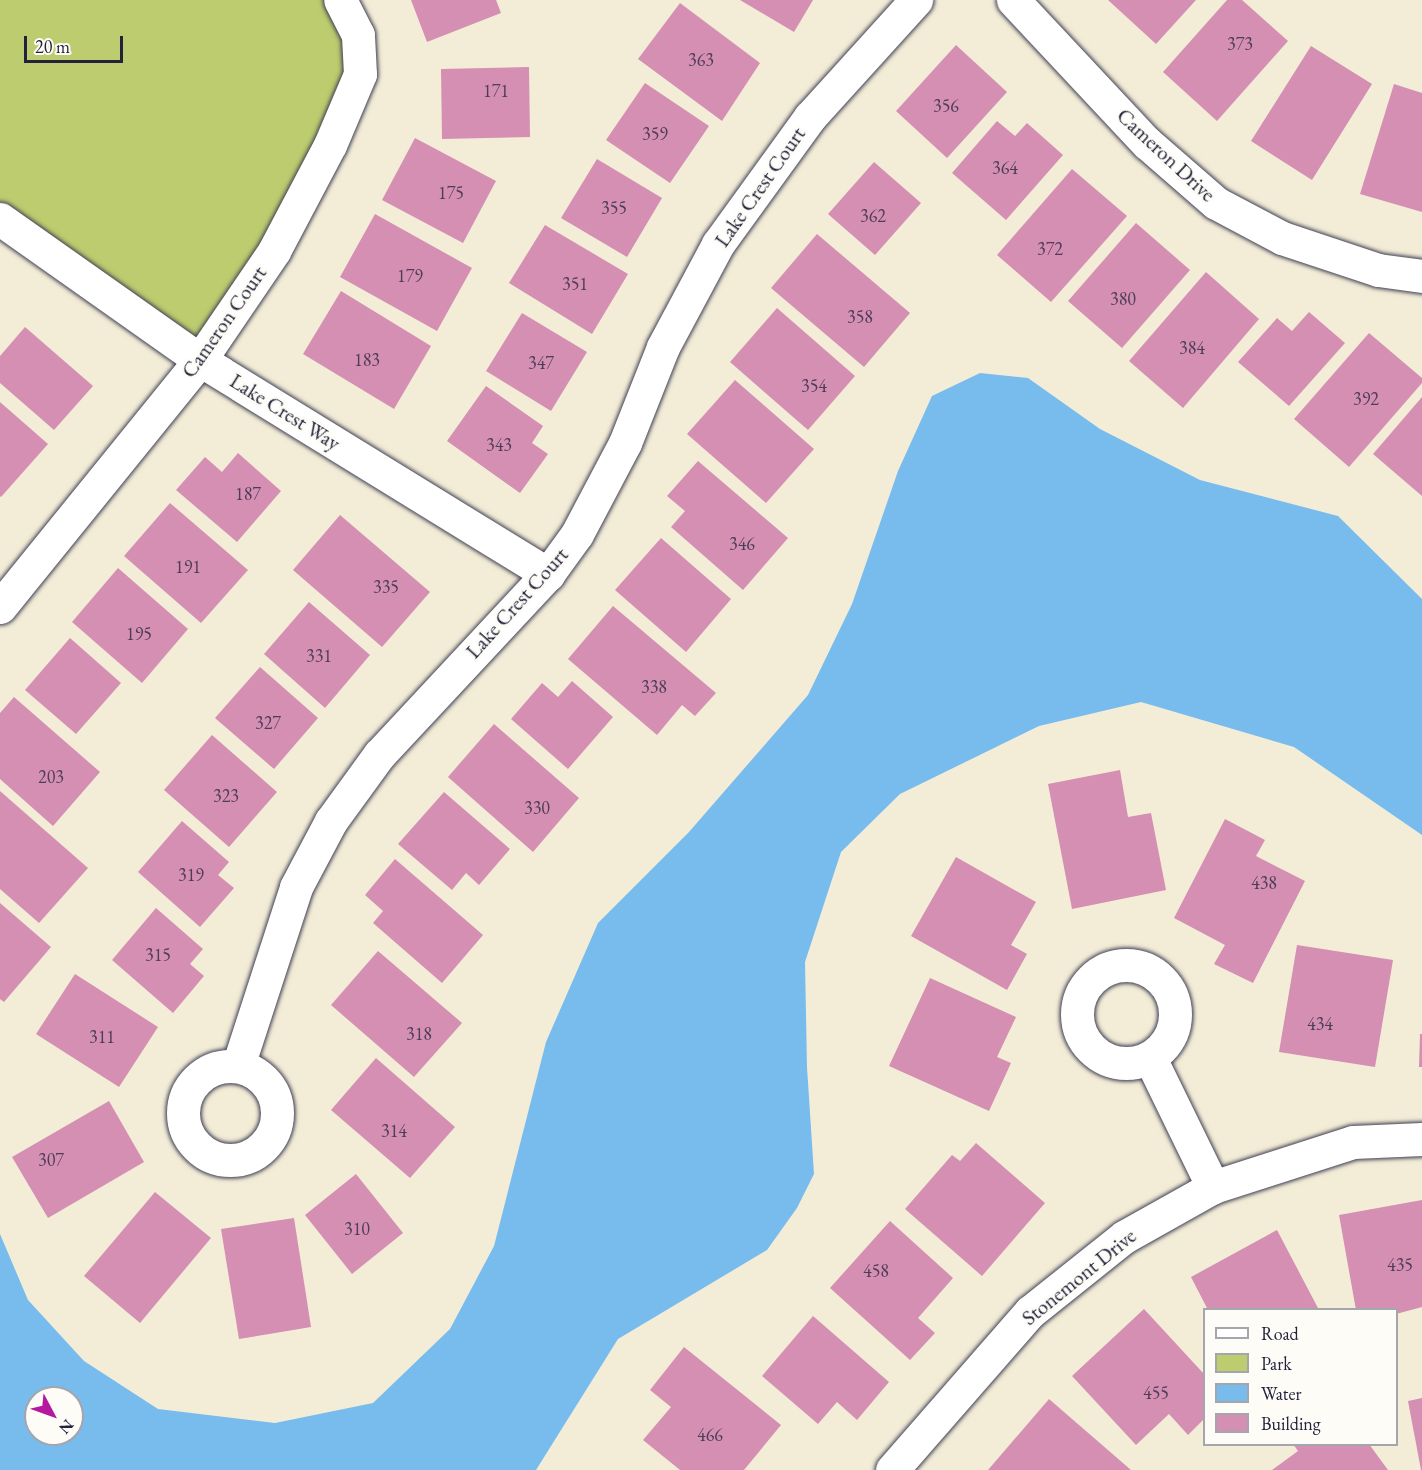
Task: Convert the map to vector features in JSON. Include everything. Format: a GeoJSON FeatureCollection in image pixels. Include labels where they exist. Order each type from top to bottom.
{"type":"FeatureCollection","features":[{"type":"Feature","properties":{"kind":"street","name":"Cameron Court"},"geometry":{"type":"LineString","coordinates":[[0,607],[200,360],[274,251],[330,145],[360,74],[358,35],[340,0]]}},
{"type":"Feature","properties":{"kind":"street","name":"Lake Crest Court"},"geometry":{"type":"LineString","coordinates":[[238,1066],[296,887],[330,821],[419,709],[548,574],[600,496],[663,347],[718,244],[810,117],[916,0]]}},
{"type":"Feature","properties":{"kind":"street","name":"Cameron Drive"},"geometry":{"type":"LineString","coordinates":[[1013,0],[1148,143],[1216,203],[1282,238],[1378,270],[1422,276]]}},
{"type":"Feature","properties":{"kind":"street","name":"Lake Crest Way"},"geometry":{"type":"LineString","coordinates":[[0,219],[200,360],[548,574]]}},
{"type":"Feature","properties":{"kind":"street"},"geometry":{"type":"LineString","coordinates":[[1149,1058],[1213,1187]]}},
{"type":"Feature","properties":{"kind":"street","name":"Stonemont Drive"},"geometry":{"type":"LineString","coordinates":[[892,1470],[1030,1312],[1124,1237],[1213,1187],[1353,1142],[1422,1139]]}},
{"type":"Feature","properties":{"kind":"green space"},"geometry":{"type":"Polygon","coordinates":[[[0,0],[340,0],[360,74],[200,360],[0,219],[0,0]]]}},
{"type":"Feature","properties":{"kind":"water"},"geometry":{"type":"Polygon","coordinates":[[[980,373],[1028,378],[1100,429],[1200,480],[1338,516],[1422,599],[1422,835],[1294,747],[1141,702],[1039,726],[900,794],[841,852],[805,962],[807,1067],[814,1174],[797,1208],[767,1250],[618,1339],[536,1470],[0,1470],[0,1234],[28,1300],[84,1361],[158,1409],[275,1423],[373,1403],[450,1329],[494,1246],[546,1042],[598,923],[689,832],[808,695],[852,604],[898,471],[932,396],[980,373]]]}},
{"type":"Feature","properties":{"kind":"building"},"geometry":{"type":"Polygon","coordinates":[[[411,0],[496,0],[501,13],[427,42],[411,0]]]}},
{"type":"Feature","properties":{"kind":"building"},"geometry":{"type":"Polygon","coordinates":[[[740,0],[813,0],[794,32],[740,0]]]}},
{"type":"Feature","properties":{"kind":"building"},"geometry":{"type":"Polygon","coordinates":[[[1108,0],[1196,0],[1156,44],[1108,0]]]}},
{"type":"Feature","properties":{"kind":"building"},"geometry":{"type":"Polygon","coordinates":[[[1227,0],[1242,0],[1288,41],[1217,121],[1163,72],[1227,0]]]}},
{"type":"Feature","properties":{"kind":"building"},"geometry":{"type":"Polygon","coordinates":[[[680,3],[760,63],[722,121],[638,59],[680,3]]]}},
{"type":"Feature","properties":{"kind":"building"},"geometry":{"type":"Polygon","coordinates":[[[956,45],[1007,92],[947,158],[896,111],[956,45]]]}},
{"type":"Feature","properties":{"kind":"building"},"geometry":{"type":"Polygon","coordinates":[[[1311,46],[1372,84],[1312,180],[1251,141],[1311,46]]]}},
{"type":"Feature","properties":{"kind":"building"},"geometry":{"type":"Polygon","coordinates":[[[529,67],[530,137],[442,139],[441,69],[529,67]]]}},
{"type":"Feature","properties":{"kind":"building"},"geometry":{"type":"Polygon","coordinates":[[[645,83],[709,126],[670,183],[606,140],[645,83]]]}},
{"type":"Feature","properties":{"kind":"building"},"geometry":{"type":"Polygon","coordinates":[[[1394,84],[1422,93],[1422,212],[1360,194],[1394,84]]]}},
{"type":"Feature","properties":{"kind":"building"},"geometry":{"type":"Polygon","coordinates":[[[997,121],[1015,136],[1027,123],[1063,155],[1006,220],[952,173],[997,121]]]}},
{"type":"Feature","properties":{"kind":"building"},"geometry":{"type":"Polygon","coordinates":[[[415,138],[496,181],[463,243],[382,200],[415,138]]]}},
{"type":"Feature","properties":{"kind":"building"},"geometry":{"type":"Polygon","coordinates":[[[597,159],[662,198],[627,257],[561,218],[597,159]]]}},
{"type":"Feature","properties":{"kind":"building"},"geometry":{"type":"Polygon","coordinates":[[[874,162],[921,203],[875,255],[828,214],[874,162]]]}},
{"type":"Feature","properties":{"kind":"building"},"geometry":{"type":"Polygon","coordinates":[[[1072,169],[1127,216],[1051,302],[997,255],[1072,169]]]}},
{"type":"Feature","properties":{"kind":"building"},"geometry":{"type":"Polygon","coordinates":[[[375,214],[472,268],[437,331],[340,277],[375,214]]]}},
{"type":"Feature","properties":{"kind":"building"},"geometry":{"type":"Polygon","coordinates":[[[1136,223],[1190,270],[1122,348],[1068,301],[1136,223]]]}},
{"type":"Feature","properties":{"kind":"building"},"geometry":{"type":"Polygon","coordinates":[[[545,225],[628,274],[592,334],[509,283],[545,225]]]}},
{"type":"Feature","properties":{"kind":"building"},"geometry":{"type":"Polygon","coordinates":[[[817,234],[910,313],[864,367],[771,288],[817,234]]]}},
{"type":"Feature","properties":{"kind":"building"},"geometry":{"type":"Polygon","coordinates":[[[1206,272],[1259,319],[1183,408],[1129,361],[1206,272]]]}},
{"type":"Feature","properties":{"kind":"building"},"geometry":{"type":"Polygon","coordinates":[[[341,291],[431,346],[394,409],[303,354],[341,291]]]}},
{"type":"Feature","properties":{"kind":"building"},"geometry":{"type":"Polygon","coordinates":[[[777,308],[855,376],[808,430],[730,362],[777,308]]]}},
{"type":"Feature","properties":{"kind":"building"},"geometry":{"type":"Polygon","coordinates":[[[1309,312],[1345,343],[1289,406],[1238,362],[1277,318],[1292,331],[1309,312]]]}},
{"type":"Feature","properties":{"kind":"building"},"geometry":{"type":"Polygon","coordinates":[[[522,313],[587,352],[551,411],[486,371],[522,313]]]}},
{"type":"Feature","properties":{"kind":"building"},"geometry":{"type":"Polygon","coordinates":[[[25,327],[93,386],[54,430],[0,383],[0,356],[25,327]]]}},
{"type":"Feature","properties":{"kind":"building"},"geometry":{"type":"Polygon","coordinates":[[[1369,333],[1422,378],[1422,383],[1349,467],[1294,419],[1369,333]]]}},
{"type":"Feature","properties":{"kind":"building"},"geometry":{"type":"Polygon","coordinates":[[[735,380],[814,449],[766,503],[687,434],[735,380]]]}},
{"type":"Feature","properties":{"kind":"building"},"geometry":{"type":"Polygon","coordinates":[[[486,386],[543,426],[532,443],[548,454],[520,493],[447,441],[486,386]]]}},
{"type":"Feature","properties":{"kind":"building"},"geometry":{"type":"Polygon","coordinates":[[[1422,397],[1422,496],[1373,454],[1422,397]]]}},
{"type":"Feature","properties":{"kind":"building"},"geometry":{"type":"Polygon","coordinates":[[[0,402],[48,444],[1,497],[0,496],[0,402]]]}},
{"type":"Feature","properties":{"kind":"building"},"geometry":{"type":"Polygon","coordinates":[[[238,453],[281,491],[237,542],[176,490],[205,457],[222,472],[238,453]]]}},
{"type":"Feature","properties":{"kind":"building"},"geometry":{"type":"Polygon","coordinates":[[[698,461],[788,538],[743,590],[671,527],[685,511],[667,496],[698,461]]]}},
{"type":"Feature","properties":{"kind":"building"},"geometry":{"type":"Polygon","coordinates":[[[170,503],[248,570],[201,623],[124,556],[170,503]]]}},
{"type":"Feature","properties":{"kind":"building"},"geometry":{"type":"Polygon","coordinates":[[[340,515],[430,592],[382,647],[293,570],[340,515]]]}},
{"type":"Feature","properties":{"kind":"building"},"geometry":{"type":"Polygon","coordinates":[[[661,538],[731,599],[686,652],[615,590],[661,538]]]}},
{"type":"Feature","properties":{"kind":"building"},"geometry":{"type":"Polygon","coordinates":[[[118,568],[188,629],[142,683],[72,622],[118,568]]]}},
{"type":"Feature","properties":{"kind":"building"},"geometry":{"type":"Polygon","coordinates":[[[309,602],[370,655],[325,708],[264,654],[309,602]]]}},
{"type":"Feature","properties":{"kind":"building"},"geometry":{"type":"Polygon","coordinates":[[[613,606],[716,693],[695,716],[682,705],[657,735],[568,659],[613,606]]]}},
{"type":"Feature","properties":{"kind":"building"},"geometry":{"type":"Polygon","coordinates":[[[70,638],[121,683],[76,734],[25,690],[70,638]]]}},
{"type":"Feature","properties":{"kind":"building"},"geometry":{"type":"Polygon","coordinates":[[[260,667],[318,718],[274,769],[215,718],[260,667]]]}},
{"type":"Feature","properties":{"kind":"building"},"geometry":{"type":"Polygon","coordinates":[[[572,681],[613,717],[568,769],[511,719],[542,683],[558,697],[572,681]]]}},
{"type":"Feature","properties":{"kind":"building"},"geometry":{"type":"Polygon","coordinates":[[[14,697],[100,772],[53,826],[0,779],[0,713],[14,697]]]}},
{"type":"Feature","properties":{"kind":"building"},"geometry":{"type":"Polygon","coordinates":[[[494,724],[579,798],[533,852],[448,777],[494,724]]]}},
{"type":"Feature","properties":{"kind":"building"},"geometry":{"type":"Polygon","coordinates":[[[212,735],[277,792],[229,847],[164,790],[212,735]]]}},
{"type":"Feature","properties":{"kind":"building"},"geometry":{"type":"Polygon","coordinates":[[[1120,770],[1128,817],[1151,813],[1166,890],[1072,909],[1048,784],[1120,770]]]}},
{"type":"Feature","properties":{"kind":"building"},"geometry":{"type":"Polygon","coordinates":[[[0,791],[88,868],[39,923],[0,889],[0,791]]]}},
{"type":"Feature","properties":{"kind":"building"},"geometry":{"type":"Polygon","coordinates":[[[444,792],[510,849],[479,885],[466,873],[452,890],[398,844],[444,792]]]}},
{"type":"Feature","properties":{"kind":"building"},"geometry":{"type":"Polygon","coordinates":[[[1225,819],[1265,840],[1256,856],[1305,881],[1253,983],[1214,964],[1225,945],[1174,918],[1225,819]]]}},
{"type":"Feature","properties":{"kind":"building"},"geometry":{"type":"Polygon","coordinates":[[[182,821],[229,862],[218,875],[234,888],[200,927],[138,872],[182,821]]]}},
{"type":"Feature","properties":{"kind":"building"},"geometry":{"type":"Polygon","coordinates":[[[956,857],[1036,902],[1011,945],[1027,954],[1007,990],[911,936],[956,857]]]}},
{"type":"Feature","properties":{"kind":"building"},"geometry":{"type":"Polygon","coordinates":[[[395,859],[483,935],[442,983],[373,923],[383,911],[365,895],[395,859]]]}},
{"type":"Feature","properties":{"kind":"building"},"geometry":{"type":"Polygon","coordinates":[[[0,903],[51,947],[4,1002],[0,999],[0,903]]]}},
{"type":"Feature","properties":{"kind":"building"},"geometry":{"type":"Polygon","coordinates":[[[156,908],[203,949],[190,964],[204,976],[173,1013],[112,960],[156,908]]]}},
{"type":"Feature","properties":{"kind":"building"},"geometry":{"type":"Polygon","coordinates":[[[1297,945],[1393,960],[1375,1067],[1279,1052],[1297,945]]]}},
{"type":"Feature","properties":{"kind":"building"},"geometry":{"type":"Polygon","coordinates":[[[378,951],[462,1023],[414,1077],[331,1005],[378,951]]]}},
{"type":"Feature","properties":{"kind":"building"},"geometry":{"type":"Polygon","coordinates":[[[75,974],[158,1027],[119,1087],[36,1034],[75,974]]]}},
{"type":"Feature","properties":{"kind":"building"},"geometry":{"type":"Polygon","coordinates":[[[930,978],[1016,1017],[997,1057],[1011,1063],[989,1111],[889,1066],[930,978]]]}},
{"type":"Feature","properties":{"kind":"building"},"geometry":{"type":"Polygon","coordinates":[[[1420,1034],[1422,1034],[1422,1067],[1419,1067],[1420,1034]]]}},
{"type":"Feature","properties":{"kind":"building"},"geometry":{"type":"Polygon","coordinates":[[[376,1058],[455,1127],[410,1178],[331,1110],[376,1058]]]}},
{"type":"Feature","properties":{"kind":"building"},"geometry":{"type":"Polygon","coordinates":[[[109,1101],[144,1162],[48,1218],[12,1157],[109,1101]]]}},
{"type":"Feature","properties":{"kind":"building"},"geometry":{"type":"Polygon","coordinates":[[[976,1143],[1045,1203],[982,1276],[905,1209],[952,1155],[960,1161],[976,1143]]]}},
{"type":"Feature","properties":{"kind":"building"},"geometry":{"type":"Polygon","coordinates":[[[356,1174],[403,1233],[352,1274],[305,1215],[356,1174]]]}},
{"type":"Feature","properties":{"kind":"building"},"geometry":{"type":"Polygon","coordinates":[[[155,1192],[211,1238],[140,1323],[84,1276],[155,1192]]]}},
{"type":"Feature","properties":{"kind":"building"},"geometry":{"type":"Polygon","coordinates":[[[1422,1200],[1422,1307],[1398,1313],[1398,1308],[1356,1308],[1339,1215],[1422,1200]]]}},
{"type":"Feature","properties":{"kind":"building"},"geometry":{"type":"Polygon","coordinates":[[[294,1218],[311,1327],[239,1339],[221,1229],[294,1218]]]}},
{"type":"Feature","properties":{"kind":"building"},"geometry":{"type":"Polygon","coordinates":[[[890,1221],[953,1278],[918,1318],[935,1333],[910,1360],[830,1288],[890,1221]]]}},
{"type":"Feature","properties":{"kind":"building"},"geometry":{"type":"Polygon","coordinates":[[[1277,1230],[1318,1308],[1207,1308],[1191,1277],[1277,1230]]]}},
{"type":"Feature","properties":{"kind":"building"},"geometry":{"type":"Polygon","coordinates":[[[1144,1309],[1203,1373],[1203,1420],[1188,1435],[1169,1414],[1136,1445],[1072,1376],[1144,1309]]]}},
{"type":"Feature","properties":{"kind":"building"},"geometry":{"type":"Polygon","coordinates":[[[813,1316],[889,1382],[857,1420],[837,1402],[818,1424],[762,1376],[813,1316]]]}},
{"type":"Feature","properties":{"kind":"building"},"geometry":{"type":"Polygon","coordinates":[[[684,1347],[781,1425],[744,1470],[680,1470],[643,1440],[671,1407],[650,1390],[684,1347]]]}},
{"type":"Feature","properties":{"kind":"building"},"geometry":{"type":"Polygon","coordinates":[[[1422,1398],[1422,1470],[1421,1470],[1408,1401],[1422,1398]]]}},
{"type":"Feature","properties":{"kind":"building"},"geometry":{"type":"Polygon","coordinates":[[[1049,1399],[1131,1470],[988,1470],[1049,1399]]]}},
{"type":"Feature","properties":{"kind":"building"},"geometry":{"type":"Polygon","coordinates":[[[1294,1446],[1370,1446],[1388,1470],[1272,1470],[1298,1451],[1294,1446]]]}}]}
